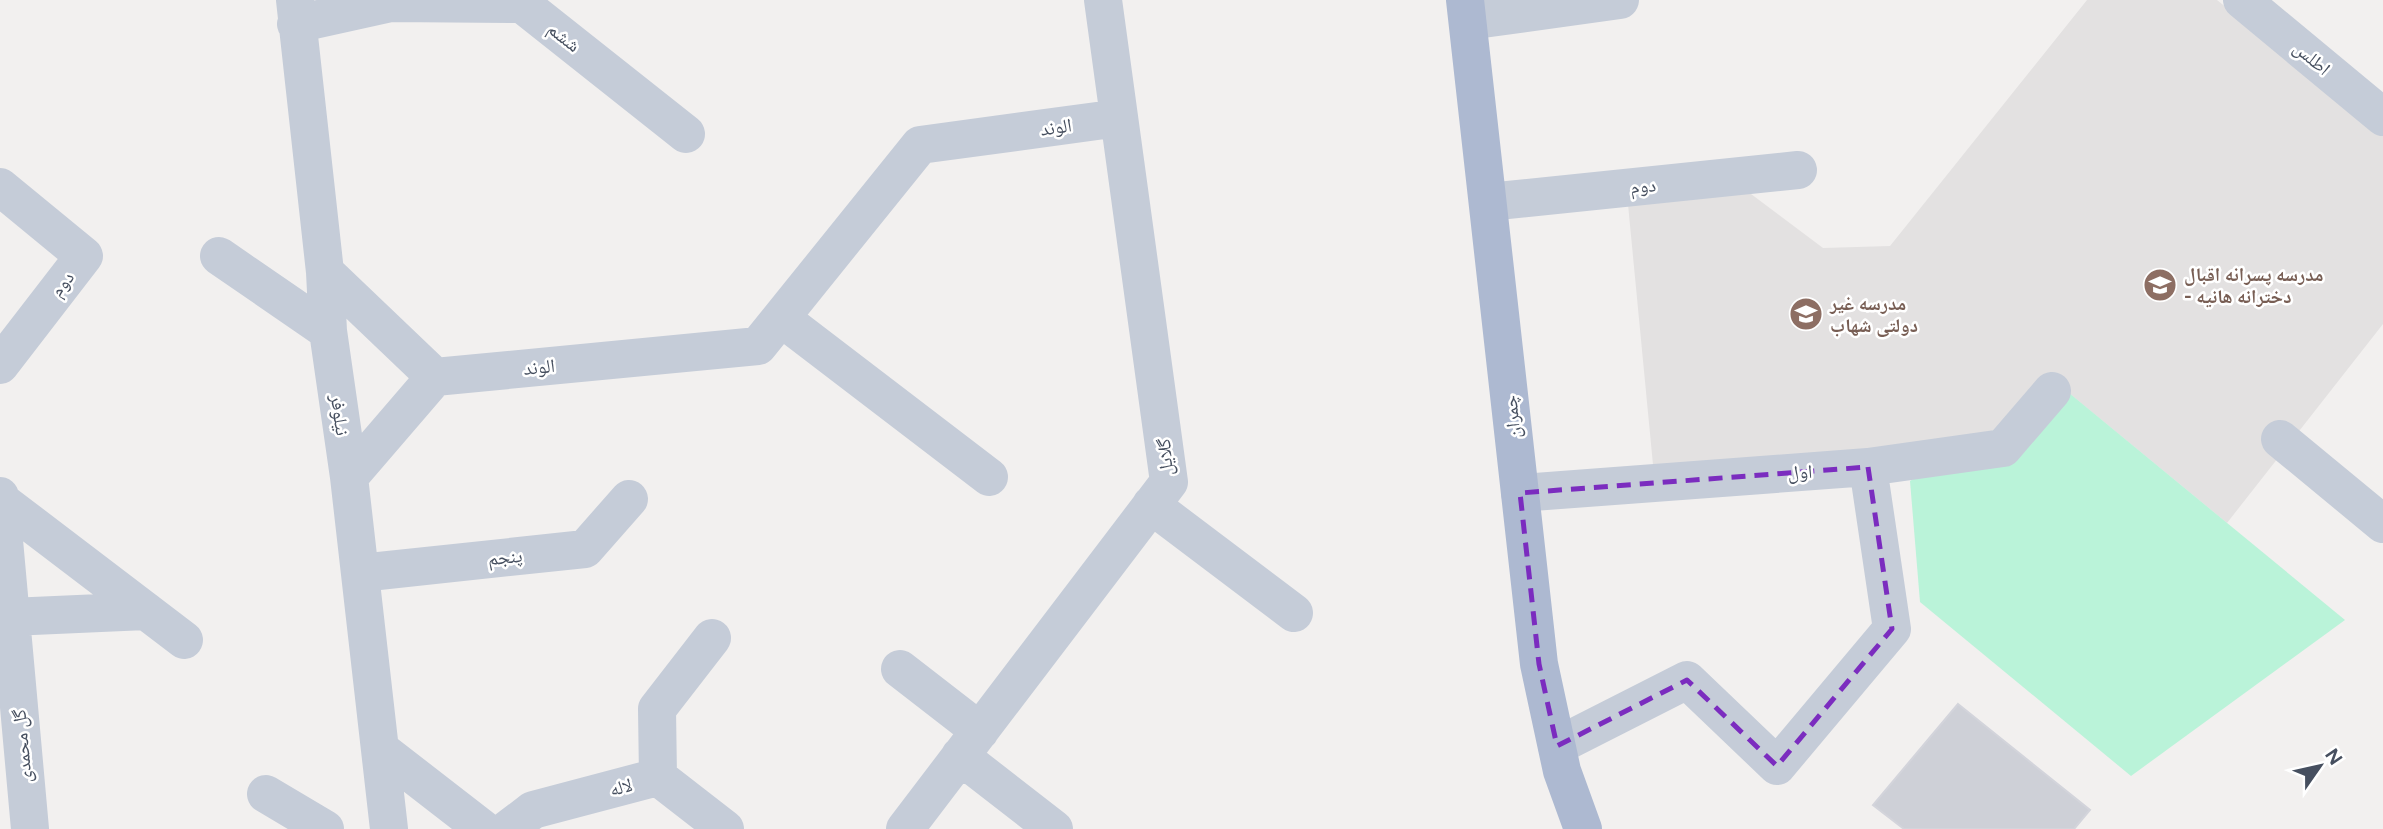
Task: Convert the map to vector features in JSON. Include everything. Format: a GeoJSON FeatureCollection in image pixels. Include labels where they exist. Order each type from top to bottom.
{"type":"FeatureCollection","features":[{"type":"Feature","properties":{"kind":"main road","name":"چمران"},"geometry":{"type":"LineString","coordinates":[[1467,10],[1539,664],[1562,771],[1583,829]]}},
{"type":"Feature","properties":{"kind":"street","name":"گلایل"},"geometry":{"type":"LineString","coordinates":[[905,829],[1169,482],[1103,0]]}},
{"type":"Feature","properties":{"kind":"street"},"geometry":{"type":"LineString","coordinates":[[1467,10],[1620,0]]}},
{"type":"Feature","properties":{"kind":"street","name":"اطلس"},"geometry":{"type":"LineString","coordinates":[[2242,0],[2383,117]]}},
{"type":"Feature","properties":{"kind":"street","name":"ششم"},"geometry":{"type":"LineString","coordinates":[[294,7],[520,2],[686,134]]}},
{"type":"Feature","properties":{"kind":"street","name":"نیلوفر"},"geometry":{"type":"LineString","coordinates":[[294,7],[325,272],[328,331],[349,477],[389,829]]}},
{"type":"Feature","properties":{"kind":"street","name":"الوند"},"geometry":{"type":"LineString","coordinates":[[435,377],[758,346],[920,145],[1119,118]]}},
{"type":"Feature","properties":{"kind":"street","name":"دوم"},"geometry":{"type":"LineString","coordinates":[[1488,202],[1798,170]]}},
{"type":"Feature","properties":{"kind":"street","name":"دوم"},"geometry":{"type":"LineString","coordinates":[[0,187],[83,256],[0,365]]}},
{"type":"Feature","properties":{"kind":"street"},"geometry":{"type":"LineString","coordinates":[[219,256],[328,331]]}},
{"type":"Feature","properties":{"kind":"street"},"geometry":{"type":"LineString","coordinates":[[325,272],[435,377],[349,477]]}},
{"type":"Feature","properties":{"kind":"street"},"geometry":{"type":"LineString","coordinates":[[781,318],[989,477]]}},
{"type":"Feature","properties":{"kind":"street","name":"اول"},"geometry":{"type":"LineString","coordinates":[[1521,493],[1868,467],[2003,448],[2052,391]]}},
{"type":"Feature","properties":{"kind":"street"},"geometry":{"type":"LineString","coordinates":[[2280,439],[2383,524]]}},
{"type":"Feature","properties":{"kind":"street"},"geometry":{"type":"LineString","coordinates":[[1557,746],[1687,680],[1777,766],[1892,629],[1868,467]]}},
{"type":"Feature","properties":{"kind":"street"},"geometry":{"type":"LineString","coordinates":[[0,498],[184,640]]}},
{"type":"Feature","properties":{"kind":"street","name":"گل محمدی"},"geometry":{"type":"LineString","coordinates":[[0,498],[30,829]]}},
{"type":"Feature","properties":{"kind":"street","name":"پنجم"},"geometry":{"type":"LineString","coordinates":[[360,573],[585,549],[629,499]]}},
{"type":"Feature","properties":{"kind":"street"},"geometry":{"type":"LineString","coordinates":[[1151,505],[1294,613]]}},
{"type":"Feature","properties":{"kind":"street"},"geometry":{"type":"LineString","coordinates":[[10,617],[146,611]]}},
{"type":"Feature","properties":{"kind":"street"},"geometry":{"type":"LineString","coordinates":[[658,777],[657,709],[712,638]]}},
{"type":"Feature","properties":{"kind":"street"},"geometry":{"type":"LineString","coordinates":[[900,669],[1054,829]]}},
{"type":"Feature","properties":{"kind":"street"},"geometry":{"type":"LineString","coordinates":[[381,750],[483,829]]}},
{"type":"Feature","properties":{"kind":"street","name":"لاله"},"geometry":{"type":"LineString","coordinates":[[508,829],[533,810],[658,777],[725,829]]}},
{"type":"Feature","properties":{"kind":"street"},"geometry":{"type":"LineString","coordinates":[[266,794],[325,829]]}},
{"type":"Feature","properties":{"kind":"highlighted area"},"geometry":{"type":"Polygon","coordinates":[[[1868,467],[1892,629],[1777,766],[1687,680],[1557,746],[1539,664],[1520,493],[1868,467]]]}},
{"type":"Feature","properties":{"kind":"shaded area","name":"مدرسه پسرانه اقبال - دخترانه هانیه"},"geometry":{"type":"Polygon","coordinates":[[[2087,0],[2217,0],[2383,134],[2383,324],[2227,523],[2053,380],[2000,440],[1654,475],[1627,194],[1735,182],[1823,248],[1890,246],[2087,0]]]}},
{"type":"Feature","properties":{"kind":"green space"},"geometry":{"type":"Polygon","coordinates":[[[2063,388],[2345,620],[2131,776],[1920,602],[1910,481],[2063,388]]]}},
{"type":"Feature","properties":{"kind":"building"},"geometry":{"type":"Polygon","coordinates":[[[1958,704],[2090,810],[2074,829],[1904,829],[1873,805],[1958,704]]]}},
{"type":"Feature","properties":{"kind":"place","name":"مدرسه پسرانه اقبال - دخترانه هانیه"},"geometry":{"type":"Point","coordinates":[2160,285]}},
{"type":"Feature","properties":{"kind":"place","name":"مدرسه غیر دولتی شهاب"},"geometry":{"type":"Point","coordinates":[1806,314]}}]}
